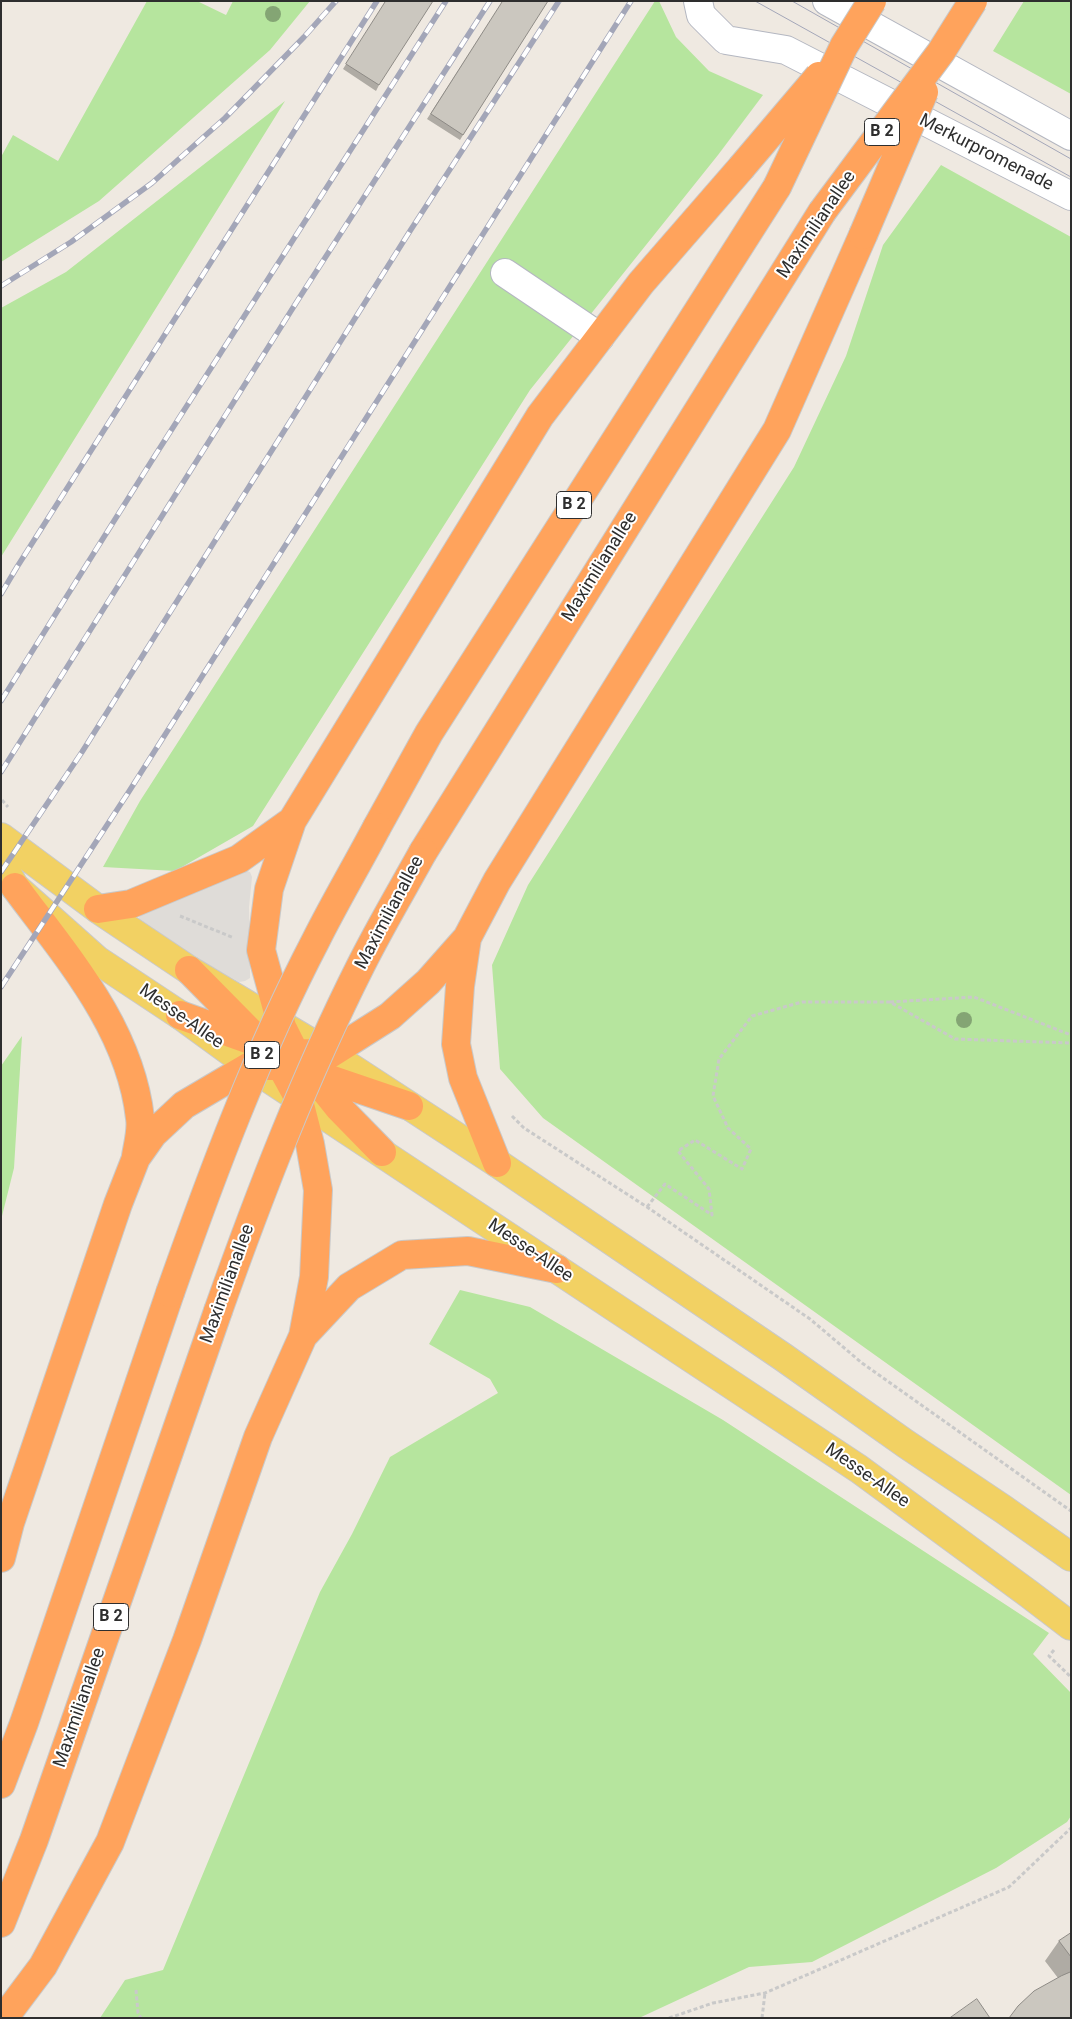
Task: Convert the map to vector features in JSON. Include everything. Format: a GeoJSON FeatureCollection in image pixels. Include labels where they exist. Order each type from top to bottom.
{"type":"FeatureCollection","features":[{"type":"Feature","properties":{"kind":"highway","name":"B 2"},"geometry":{"type":"LineString","coordinates":[[1,1784],[28,1714],[170,1293],[226,1141],[269,1040],[315,941],[429,732],[777,187],[844,46],[872,1]]}},
{"type":"Feature","properties":{"kind":"highway","name":"Maximilianallee"},"geometry":{"type":"LineString","coordinates":[[1,1923],[34,1840],[218,1311],[274,1161],[316,1061],[361,964],[422,852],[822,212],[942,52],[973,1]]}},
{"type":"Feature","properties":{"kind":"highway"},"geometry":{"type":"LineString","coordinates":[[265,1046],[261,950],[269,889],[292,821],[540,416],[641,283],[844,46]]}},
{"type":"Feature","properties":{"kind":"highway"},"geometry":{"type":"LineString","coordinates":[[295,1064],[330,1054],[390,1016],[428,982],[468,938],[497,882],[777,430],[942,52]]}},
{"type":"Feature","properties":{"kind":"highway"},"geometry":{"type":"LineString","coordinates":[[98,909],[131,904],[240,859],[292,821]]}},
{"type":"Feature","properties":{"kind":"highway"},"geometry":{"type":"LineString","coordinates":[[1,1558],[10,1523],[64,1361],[118,1204],[136,1158],[141,1120],[130,1070],[111,1024],[84,981],[14,887]]}},
{"type":"Feature","properties":{"kind":"highway"},"geometry":{"type":"LineString","coordinates":[[468,938],[460,986],[456,1044],[462,1078],[497,1163]]}},
{"type":"Feature","properties":{"kind":"highway"},"geometry":{"type":"LineString","coordinates":[[189,970],[265,1046],[295,1064],[409,1106]]}},
{"type":"Feature","properties":{"kind":"highway"},"geometry":{"type":"LineString","coordinates":[[265,1046],[295,1064],[382,1152]]}},
{"type":"Feature","properties":{"kind":"highway"},"geometry":{"type":"LineString","coordinates":[[136,1158],[153,1134],[184,1105],[265,1046]]}},
{"type":"Feature","properties":{"kind":"highway"},"geometry":{"type":"LineString","coordinates":[[4,2018],[43,1966],[110,1842],[187,1640],[258,1437],[303,1336],[314,1277],[318,1190],[310,1144],[298,1098],[295,1064]]}},
{"type":"Feature","properties":{"kind":"highway"},"geometry":{"type":"LineString","coordinates":[[303,1336],[349,1287],[402,1255],[468,1251],[558,1269]]}},
{"type":"Feature","properties":{"kind":"main road"},"geometry":{"type":"LineString","coordinates":[[1,837],[98,909],[189,970]]}},
{"type":"Feature","properties":{"kind":"main road","name":"Messe-Allee"},"geometry":{"type":"LineString","coordinates":[[1,864],[14,887],[97,960],[180,1015],[265,1046],[330,1054],[497,1163],[783,1356],[906,1444],[1004,1509],[1071,1557]]}},
{"type":"Feature","properties":{"kind":"main road","name":"Messe-Allee"},"geometry":{"type":"LineString","coordinates":[[265,1046],[298,1098],[859,1469],[1071,1626]]}},
{"type":"Feature","properties":{"kind":"lane","name":"Merkurpromenade"},"geometry":{"type":"LineString","coordinates":[[698,1],[701,15],[726,40],[786,50],[1071,196]]}},
{"type":"Feature","properties":{"kind":"lane"},"geometry":{"type":"LineString","coordinates":[[827,1],[1071,136]]}},
{"type":"Feature","properties":{"kind":"lane"},"geometry":{"type":"LineString","coordinates":[[505,273],[600,337]]}},
{"type":"Feature","properties":{"kind":"path"},"geometry":{"type":"LineString","coordinates":[[178,915],[240,940]]}},
{"type":"Feature","properties":{"kind":"path"},"geometry":{"type":"LineString","coordinates":[[647,1207],[665,1184],[712,1215],[709,1190],[678,1151],[695,1140],[742,1169],[751,1149],[728,1128],[713,1096],[719,1058],[752,1016],[802,1002],[890,1002],[974,997],[1071,1035]]}},
{"type":"Feature","properties":{"kind":"path"},"geometry":{"type":"LineString","coordinates":[[890,1002],[955,1039],[1071,1043]]}},
{"type":"Feature","properties":{"kind":"path"},"geometry":{"type":"LineString","coordinates":[[508,1112],[524,1128],[647,1207],[810,1319],[862,1363],[1071,1511]]}},
{"type":"Feature","properties":{"kind":"path"},"geometry":{"type":"LineString","coordinates":[[1049,1656],[1071,1677]]}},
{"type":"Feature","properties":{"kind":"path"},"geometry":{"type":"LineString","coordinates":[[669,2018],[713,2003],[765,1992],[1009,1887],[1071,1828]]}},
{"type":"Feature","properties":{"kind":"path"},"geometry":{"type":"LineString","coordinates":[[136,1990],[138,2013],[141,2018]]}},
{"type":"Feature","properties":{"kind":"path"},"geometry":{"type":"LineString","coordinates":[[762,2018],[765,1992]]}},
{"type":"Feature","properties":{"kind":"green space"},"geometry":{"type":"Polygon","coordinates":[[[147,1],[197,1],[226,15],[233,1],[310,1],[270,50],[99,201],[1,262],[1,157],[13,135],[58,161],[147,1]]]}},
{"type":"Feature","properties":{"kind":"green space"},"geometry":{"type":"Polygon","coordinates":[[[655,1],[659,1],[676,37],[709,71],[763,95],[718,155],[530,390],[253,826],[175,871],[103,867],[140,801],[655,1]]]}},
{"type":"Feature","properties":{"kind":"green space"},"geometry":{"type":"Polygon","coordinates":[[[1024,1],[1071,1],[1071,94],[993,51],[1024,1]]]}},
{"type":"Feature","properties":{"kind":"green space"},"geometry":{"type":"Polygon","coordinates":[[[285,101],[1,557],[1,308],[66,272],[285,101]]]}},
{"type":"Feature","properties":{"kind":"green space"},"geometry":{"type":"Polygon","coordinates":[[[941,165],[1071,237],[1071,1495],[543,1118],[500,1069],[492,965],[528,885],[794,467],[846,356],[883,245],[941,165]]]}},
{"type":"Feature","properties":{"kind":"green space"},"geometry":{"type":"Polygon","coordinates":[[[22,1036],[14,1168],[1,1220],[1,1066],[22,1036]]]}},
{"type":"Feature","properties":{"kind":"green space"},"geometry":{"type":"Polygon","coordinates":[[[460,1290],[530,1307],[723,1420],[1049,1633],[1033,1654],[1071,1693],[1071,1816],[1067,1822],[996,1868],[812,1962],[749,1967],[639,2018],[100,2018],[125,1980],[163,1970],[320,1592],[352,1534],[390,1457],[498,1393],[490,1379],[429,1344],[460,1290]]]}},
{"type":"Feature","properties":{"kind":"shaded area"},"geometry":{"type":"Polygon","coordinates":[[[241,869],[250,872],[252,877],[249,907],[250,978],[245,981],[239,982],[140,925],[138,921],[141,912],[207,888],[241,869]]]}},
{"type":"Feature","properties":{"kind":"building"},"geometry":{"type":"Polygon","coordinates":[[[386,1],[433,1],[379,85],[346,64],[386,1]]]}},
{"type":"Feature","properties":{"kind":"building"},"geometry":{"type":"Polygon","coordinates":[[[503,1],[548,1],[463,135],[431,114],[503,1]]]}},
{"type":"Feature","properties":{"kind":"building"},"geometry":{"type":"Polygon","coordinates":[[[1071,1933],[1071,1957],[1059,1941],[1071,1933]]]}},
{"type":"Feature","properties":{"kind":"building"},"geometry":{"type":"Polygon","coordinates":[[[1071,1972],[1071,2018],[1009,2018],[1018,2006],[1034,1991],[1071,1972]]]}},
{"type":"Feature","properties":{"kind":"building"},"geometry":{"type":"Polygon","coordinates":[[[977,1999],[990,2018],[950,2018],[977,1999]]]}},
{"type":"Feature","properties":{"kind":"tram line"},"geometry":{"type":"LineString","coordinates":[[755,1],[1071,177]]}},
{"type":"Feature","properties":{"kind":"tram line"},"geometry":{"type":"LineString","coordinates":[[792,1],[1071,159]]}},
{"type":"Feature","properties":{"kind":"railway"},"geometry":{"type":"LineString","coordinates":[[1,286],[71,242],[152,183],[225,118],[304,37],[336,1]]}},
{"type":"Feature","properties":{"kind":"railway"},"geometry":{"type":"LineString","coordinates":[[1,594],[377,1]]}},
{"type":"Feature","properties":{"kind":"railway"},"geometry":{"type":"LineString","coordinates":[[1,701],[156,454],[446,1]]}},
{"type":"Feature","properties":{"kind":"railway"},"geometry":{"type":"LineString","coordinates":[[1,772],[296,303],[490,1]]}},
{"type":"Feature","properties":{"kind":"railway"},"geometry":{"type":"LineString","coordinates":[[1,872],[82,752],[410,231],[559,1]]}},
{"type":"Feature","properties":{"kind":"railway"},"geometry":{"type":"LineString","coordinates":[[1,987],[128,793],[631,1]]}}]}
